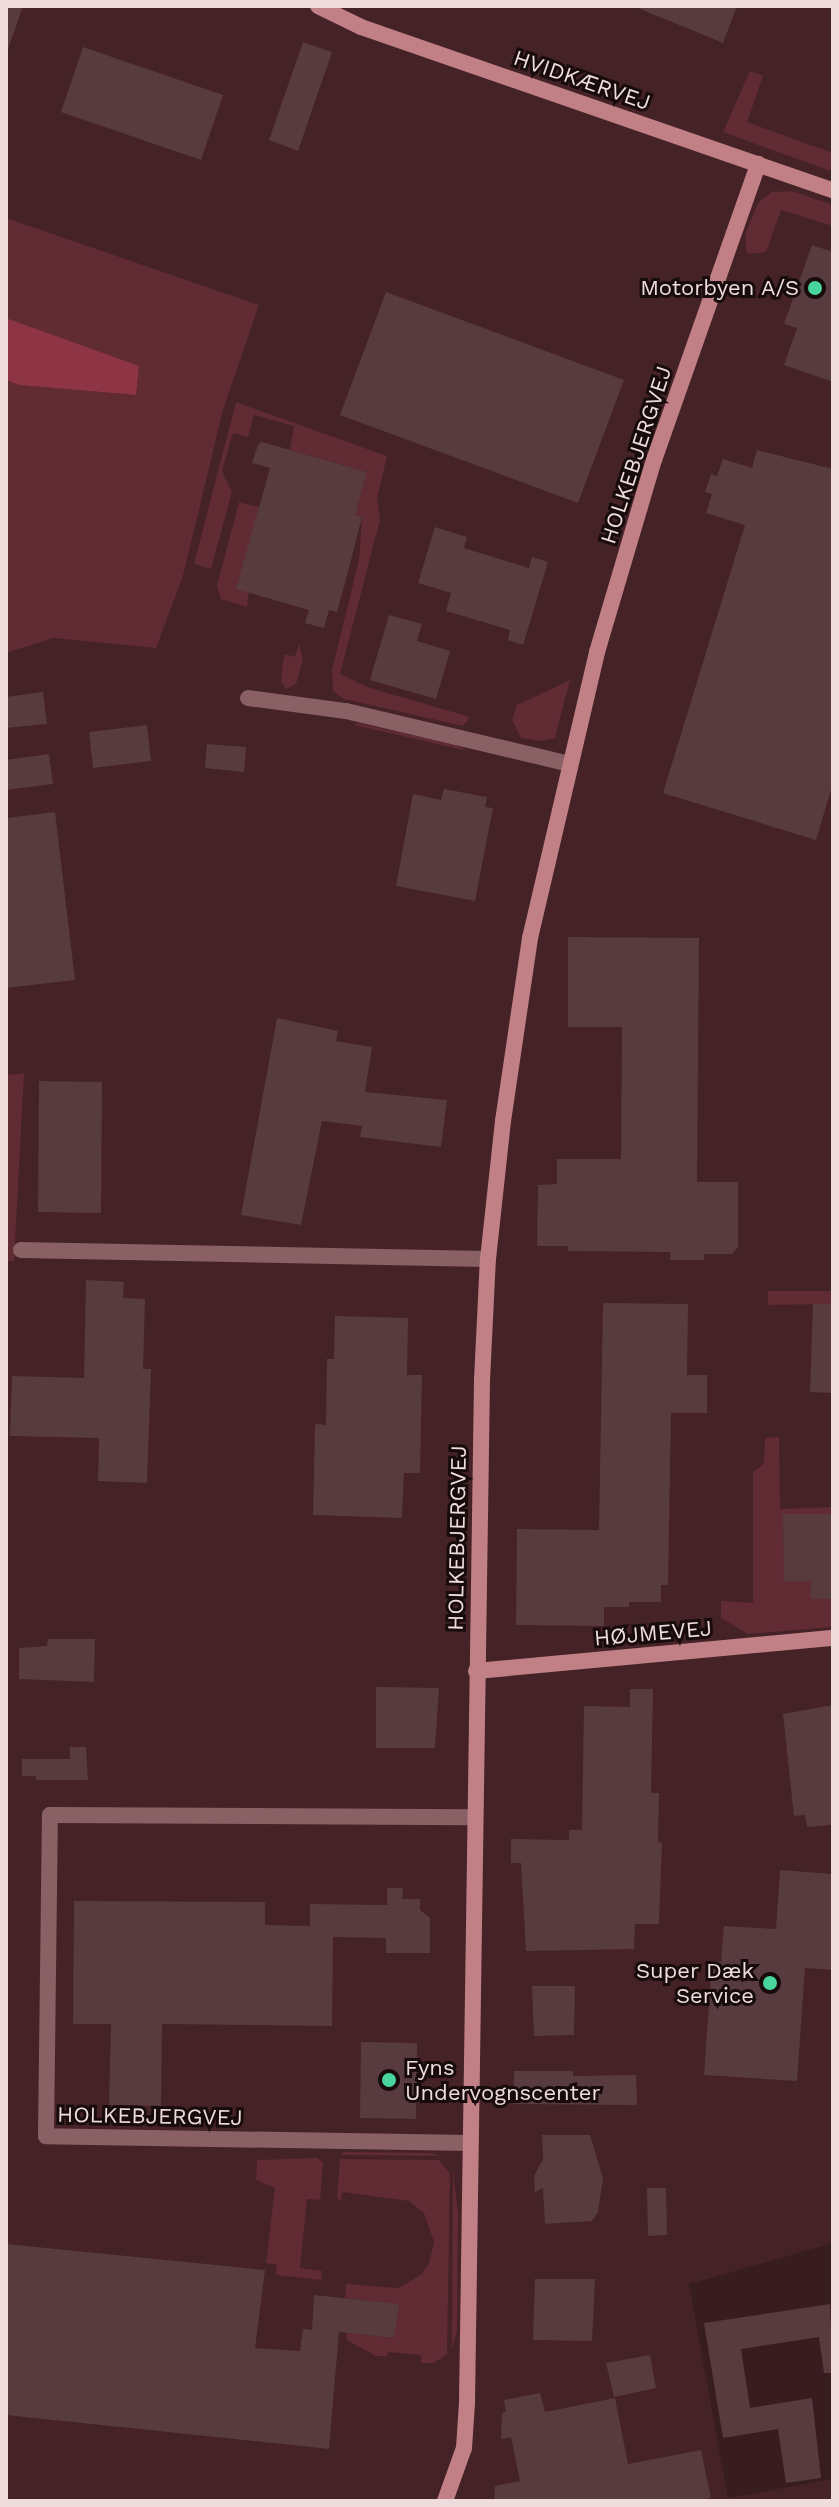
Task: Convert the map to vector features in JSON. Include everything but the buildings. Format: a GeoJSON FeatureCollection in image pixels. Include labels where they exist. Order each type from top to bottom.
{"type":"FeatureCollection","features":[{"type":"Feature","properties":{"kind":"street","name":"HVIDKÆRVEJ"},"geometry":{"type":"LineString","coordinates":[[318,6],[361,27],[833,190]]}},
{"type":"Feature","properties":{"kind":"street","name":"HOLKEBJERGVEJ"},"geometry":{"type":"LineString","coordinates":[[445,2501],[459,2469],[466,2425],[476,1671],[488,1259],[503,1121],[530,938],[597,652],[654,460],[758,164]]}},
{"type":"Feature","properties":{"kind":"street"},"geometry":{"type":"LineString","coordinates":[[248,698],[346,711],[570,764]]}},
{"type":"Feature","properties":{"kind":"street"},"geometry":{"type":"LineString","coordinates":[[21,1250],[488,1259]]}},
{"type":"Feature","properties":{"kind":"street","name":"HØJMEVEJ"},"geometry":{"type":"LineString","coordinates":[[476,1671],[833,1638]]}},
{"type":"Feature","properties":{"kind":"street","name":"HOLKEBJERGVEJ"},"geometry":{"type":"LineString","coordinates":[[470,2143],[46,2136],[50,1815],[473,1817]]}},
{"type":"Feature","properties":{"kind":"shaded area"},"geometry":{"type":"Polygon","coordinates":[[[6,6],[833,6],[833,2243],[689,2284],[728,2498],[833,2479],[833,2501],[6,2501],[6,6]]]}},
{"type":"Feature","properties":{"kind":"shaded area"},"geometry":{"type":"Polygon","coordinates":[[[750,71],[763,76],[747,122],[833,153],[833,172],[723,132],[750,71]]]}},
{"type":"Feature","properties":{"kind":"shaded area"},"geometry":{"type":"Polygon","coordinates":[[[792,191],[833,205],[833,226],[781,210],[766,252],[747,254],[745,235],[758,203],[772,192],[792,191]]]}},
{"type":"Feature","properties":{"kind":"shaded area"},"geometry":{"type":"Polygon","coordinates":[[[6,218],[259,305],[223,410],[183,576],[156,648],[53,638],[6,653],[6,380],[19,385],[136,395],[139,367],[6,318],[6,218]]]}},
{"type":"Feature","properties":{"kind":"shaded area"},"geometry":{"type":"Polygon","coordinates":[[[6,318],[139,366],[136,395],[19,385],[6,380],[6,318]]]}},
{"type":"Feature","properties":{"kind":"shaded area"},"geometry":{"type":"Polygon","coordinates":[[[236,402],[387,456],[377,498],[380,520],[340,674],[370,688],[470,717],[463,726],[344,699],[333,691],[332,670],[359,560],[362,517],[355,515],[367,472],[290,450],[294,426],[254,415],[248,437],[233,433],[222,471],[232,492],[211,569],[194,564],[236,402]]]}},
{"type":"Feature","properties":{"kind":"shaded area"},"geometry":{"type":"Polygon","coordinates":[[[239,502],[259,507],[247,607],[221,599],[217,586],[239,502]]]}},
{"type":"Feature","properties":{"kind":"shaded area"},"geometry":{"type":"Polygon","coordinates":[[[299,644],[303,660],[296,684],[286,689],[281,681],[285,654],[295,657],[299,644]]]}},
{"type":"Feature","properties":{"kind":"shaded area"},"geometry":{"type":"Polygon","coordinates":[[[570,680],[555,738],[541,741],[521,738],[512,720],[517,705],[570,680]]]}},
{"type":"Feature","properties":{"kind":"shaded area"},"geometry":{"type":"Polygon","coordinates":[[[358,723],[456,745],[468,751],[354,725],[358,723]]]}},
{"type":"Feature","properties":{"kind":"shaded area"},"geometry":{"type":"Polygon","coordinates":[[[24,1073],[14,1261],[6,1261],[6,1075],[24,1073]]]}},
{"type":"Feature","properties":{"kind":"shaded area"},"geometry":{"type":"Polygon","coordinates":[[[768,1291],[833,1291],[833,1304],[768,1305],[768,1291]]]}},
{"type":"Feature","properties":{"kind":"shaded area"},"geometry":{"type":"Polygon","coordinates":[[[779,1437],[780,1509],[833,1507],[833,1514],[783,1515],[784,1581],[811,1581],[811,1599],[833,1599],[833,1627],[748,1634],[721,1618],[721,1601],[753,1603],[753,1472],[764,1464],[765,1438],[779,1437]]]}},
{"type":"Feature","properties":{"kind":"shaded area"},"geometry":{"type":"Polygon","coordinates":[[[344,2152],[430,2153],[441,2156],[341,2155],[344,2152]]]}},
{"type":"Feature","properties":{"kind":"shaded area"},"geometry":{"type":"Polygon","coordinates":[[[317,2158],[323,2162],[320,2200],[307,2199],[300,2268],[322,2271],[321,2280],[276,2275],[277,2265],[266,2263],[275,2188],[256,2180],[257,2160],[317,2158]]]}},
{"type":"Feature","properties":{"kind":"shaded area"},"geometry":{"type":"Polygon","coordinates":[[[340,2159],[439,2160],[450,2174],[447,2354],[434,2363],[421,2363],[421,2355],[388,2352],[387,2356],[376,2356],[347,2340],[347,2333],[394,2338],[398,2304],[345,2298],[346,2284],[398,2288],[422,2274],[429,2263],[434,2242],[424,2213],[409,2201],[342,2192],[341,2202],[337,2197],[340,2159]]]}},
{"type":"Feature","properties":{"kind":"shaded area"},"geometry":{"type":"Polygon","coordinates":[[[453,2171],[458,2214],[457,2331],[452,2349],[453,2171]]]}},
{"type":"Feature","properties":{"kind":"place","name":"Motorbyen A/S"},"geometry":{"type":"Point","coordinates":[815,288]}},
{"type":"Feature","properties":{"kind":"place","name":"Super Dæk Service"},"geometry":{"type":"Point","coordinates":[770,1983]}},
{"type":"Feature","properties":{"kind":"place","name":"Fyns Undervognscenter"},"geometry":{"type":"Point","coordinates":[389,2080]}}]}
